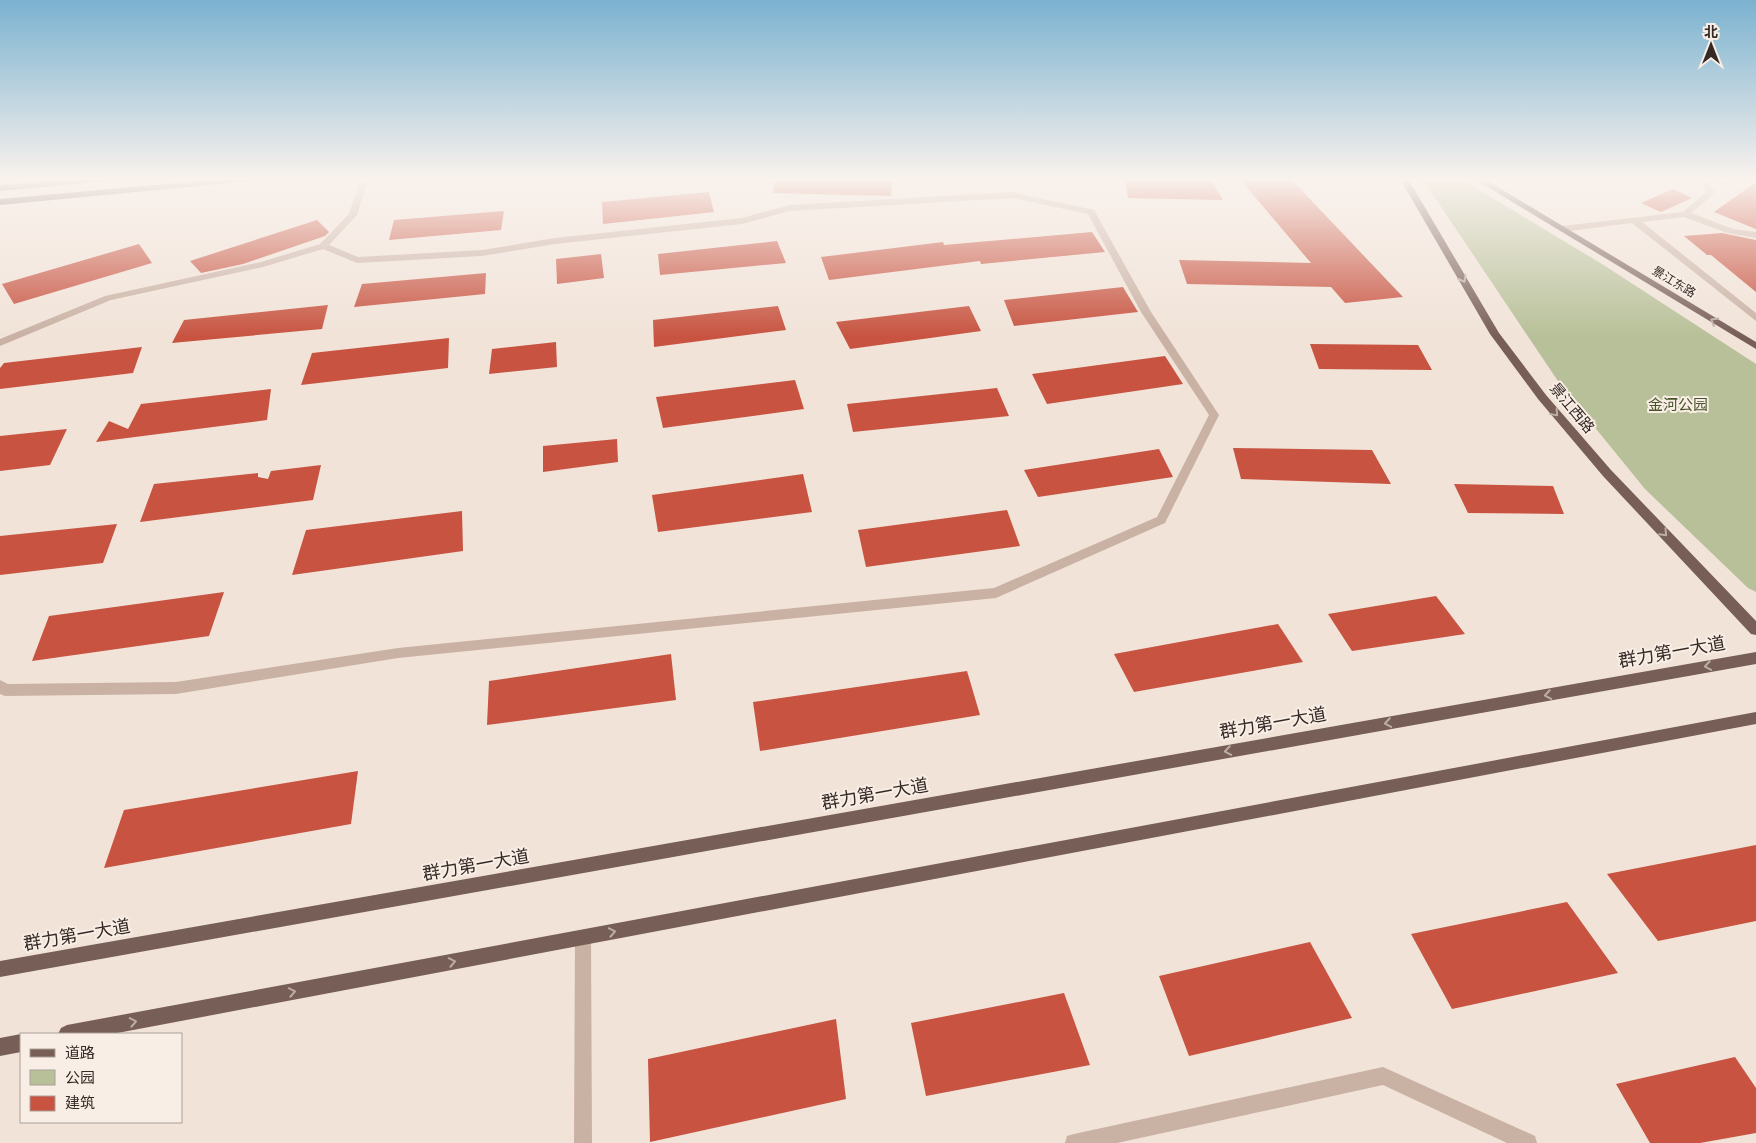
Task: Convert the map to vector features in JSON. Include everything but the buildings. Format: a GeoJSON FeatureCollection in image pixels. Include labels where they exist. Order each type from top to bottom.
{"type":"FeatureCollection","features":[{"type":"Feature","properties":{"kind":"main road","name":"景江西路"},"geometry":{"type":"LineString","coordinates":[[1434,230],[1495,334],[1542,397],[1607,473],[1756,630]]}},
{"type":"Feature","properties":{"kind":"main road","name":"景江东路"},"geometry":{"type":"LineString","coordinates":[[1563,230],[1756,346]]}},
{"type":"Feature","properties":{"kind":"main road","name":"群力第一大道"},"geometry":{"type":"LineString","coordinates":[[0,969],[1756,658]]}},
{"type":"Feature","properties":{"kind":"main road"},"geometry":{"type":"LineString","coordinates":[[72,1033],[1756,718]]}},
{"type":"Feature","properties":{"kind":"main road"},"geometry":{"type":"LineString","coordinates":[[0,1047],[20,1043]]}},
{"type":"Feature","properties":{"kind":"street"},"geometry":{"type":"LineString","coordinates":[[0,343],[108,298],[263,264],[323,246],[338,230]]}},
{"type":"Feature","properties":{"kind":"street"},"geometry":{"type":"LineString","coordinates":[[323,246],[357,260],[482,253],[555,241],[655,230]]}},
{"type":"Feature","properties":{"kind":"street"},"geometry":{"type":"LineString","coordinates":[[0,686],[5,690],[176,688],[398,653],[996,593],[1161,520],[1214,415],[1146,312],[1101,230]]}},
{"type":"Feature","properties":{"kind":"street"},"geometry":{"type":"LineString","coordinates":[[1648,230],[1756,318]]}},
{"type":"Feature","properties":{"kind":"street"},"geometry":{"type":"LineString","coordinates":[[1729,230],[1756,235]]}},
{"type":"Feature","properties":{"kind":"street"},"geometry":{"type":"LineString","coordinates":[[583,938],[583,1143]]}},
{"type":"Feature","properties":{"kind":"street"},"geometry":{"type":"LineString","coordinates":[[1074,1143],[1384,1076],[1528,1143]]}},
{"type":"Feature","properties":{"kind":"green space","name":"金河公园"},"geometry":{"type":"Polygon","coordinates":[[[1457,230],[1546,230],[1602,264],[1756,364],[1756,592],[1748,588],[1645,489],[1562,387],[1457,230]]]}}]}
